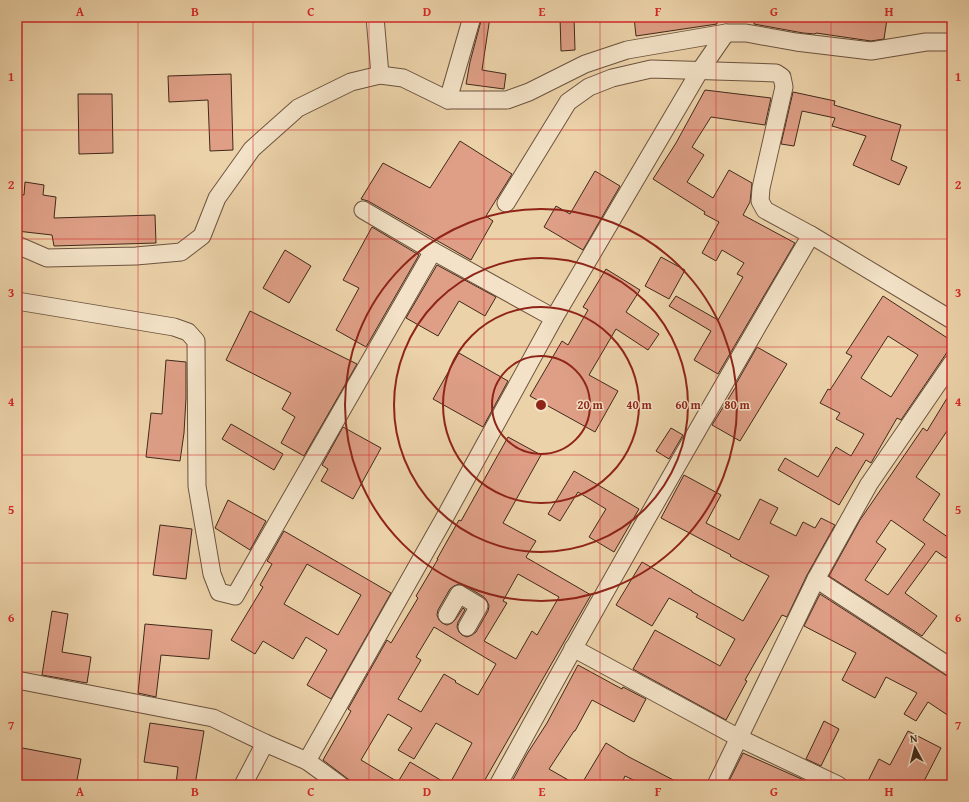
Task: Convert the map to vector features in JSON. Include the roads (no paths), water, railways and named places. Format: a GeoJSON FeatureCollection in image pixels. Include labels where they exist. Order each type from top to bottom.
{"type":"FeatureCollection","features":[{"type":"Feature","properties":{"kind":"street"},"geometry":{"type":"LineString","coordinates":[[375,17],[380,75]]}},
{"type":"Feature","properties":{"kind":"street"},"geometry":{"type":"LineString","coordinates":[[448,100],[472,17]]}},
{"type":"Feature","properties":{"kind":"street"},"geometry":{"type":"LineString","coordinates":[[17,245],[47,258],[136,256],[181,252],[202,236],[217,198],[252,149],[298,108],[351,82],[380,75],[403,78],[448,100],[508,100],[529,92],[585,64],[627,50],[726,32],[746,33],[796,42],[871,51],[926,42],[952,42]]}},
{"type":"Feature","properties":{"kind":"street"},"geometry":{"type":"LineString","coordinates":[[307,761],[449,510],[554,318],[699,72],[726,32]]}},
{"type":"Feature","properties":{"kind":"street"},"geometry":{"type":"LineString","coordinates":[[506,203],[568,102],[589,88],[612,78],[651,69],[699,72],[776,73],[782,77],[784,87],[761,188],[760,200],[765,210],[811,235],[952,320]]}},
{"type":"Feature","properties":{"kind":"street"},"geometry":{"type":"LineString","coordinates":[[363,210],[433,251],[554,318]]}},
{"type":"Feature","properties":{"kind":"street"},"geometry":{"type":"LineString","coordinates":[[498,785],[573,648],[734,366],[811,235]]}},
{"type":"Feature","properties":{"kind":"street"},"geometry":{"type":"LineString","coordinates":[[17,300],[174,327],[188,332],[196,341],[198,486],[212,574],[219,592],[235,596],[433,251]]}},
{"type":"Feature","properties":{"kind":"street"},"geometry":{"type":"LineString","coordinates":[[716,785],[816,579],[869,484],[952,363]]}},
{"type":"Feature","properties":{"kind":"street"},"geometry":{"type":"LineString","coordinates":[[816,579],[952,668]]}},
{"type":"Feature","properties":{"kind":"street"},"geometry":{"type":"LineString","coordinates":[[447,615],[459,594],[480,606],[467,627]]}},
{"type":"Feature","properties":{"kind":"street"},"geometry":{"type":"LineString","coordinates":[[573,648],[739,738],[838,785]]}},
{"type":"Feature","properties":{"kind":"street"},"geometry":{"type":"LineString","coordinates":[[17,680],[213,718],[307,761],[340,785]]}},
{"type":"Feature","properties":{"kind":"street"},"geometry":{"type":"LineString","coordinates":[[243,785],[265,743]]}}]}
